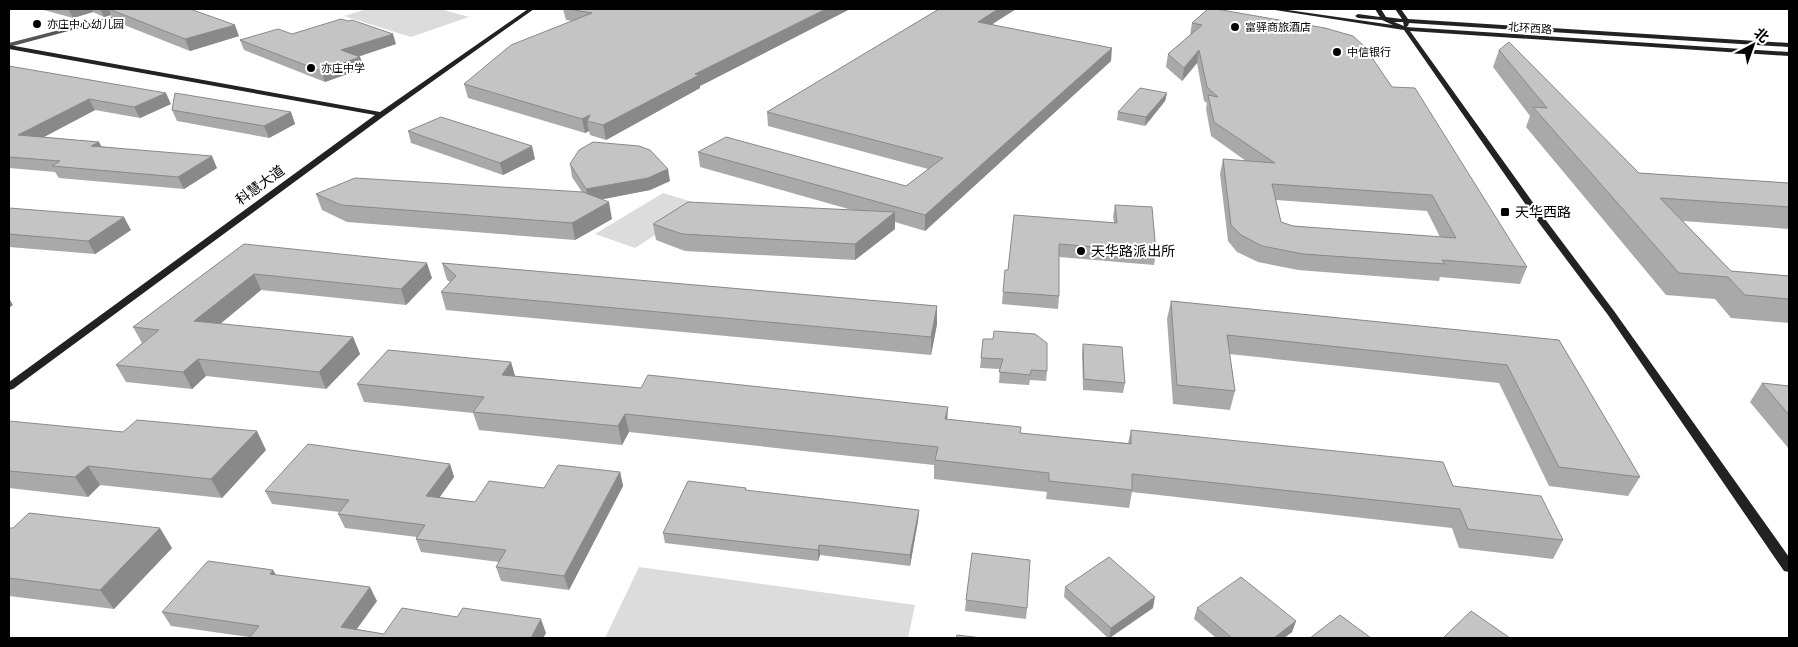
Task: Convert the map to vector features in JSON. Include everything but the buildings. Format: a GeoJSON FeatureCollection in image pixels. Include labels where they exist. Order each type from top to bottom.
{"type":"FeatureCollection","features":[{"type":"Feature","properties":{"kind":"street"},"geometry":{"type":"LineString","coordinates":[[9,46],[147,9]]}},
{"type":"Feature","properties":{"kind":"street","name":"科慧大道"},"geometry":{"type":"LineString","coordinates":[[9,387],[382,114],[530,9]]}},
{"type":"Feature","properties":{"kind":"street","name":"北环西路"},"geometry":{"type":"LineString","coordinates":[[1271,9],[1406,25],[1789,54]]}},
{"type":"Feature","properties":{"kind":"street"},"geometry":{"type":"LineString","coordinates":[[1305,9],[1384,19],[1406,25]]}},
{"type":"Feature","properties":{"kind":"street"},"geometry":{"type":"LineString","coordinates":[[1378,9],[1384,19]]}},
{"type":"Feature","properties":{"kind":"street"},"geometry":{"type":"LineString","coordinates":[[1398,9],[1406,25],[1536,213],[1611,313],[1789,567]]}},
{"type":"Feature","properties":{"kind":"street","name":"北环西路"},"geometry":{"type":"LineString","coordinates":[[1406,25],[1789,45]]}},
{"type":"Feature","properties":{"kind":"street"},"geometry":{"type":"LineString","coordinates":[[9,46],[382,114]]}},
{"type":"Feature","properties":{"kind":"shaded area"},"geometry":{"type":"Polygon","coordinates":[[[367,9],[440,9],[469,17],[411,37],[344,16],[367,9]]]}},
{"type":"Feature","properties":{"kind":"shaded area"},"geometry":{"type":"Polygon","coordinates":[[[663,193],[702,205],[635,248],[595,234],[663,193]]]}},
{"type":"Feature","properties":{"kind":"shaded area"},"geometry":{"type":"Polygon","coordinates":[[[639,567],[915,605],[908,638],[605,638],[639,567]]]}},
{"type":"Feature","properties":{"kind":"place","name":"亦庄中心幼儿园"},"geometry":{"type":"Point","coordinates":[37,24]}},
{"type":"Feature","properties":{"kind":"place","name":"富驿商旅酒店"},"geometry":{"type":"Point","coordinates":[1235,27]}},
{"type":"Feature","properties":{"kind":"place","name":"中信银行"},"geometry":{"type":"Point","coordinates":[1337,52]}},
{"type":"Feature","properties":{"kind":"place","name":"亦庄中学"},"geometry":{"type":"Point","coordinates":[311,68]}},
{"type":"Feature","properties":{"kind":"place","name":"天华西路"},"geometry":{"type":"Point","coordinates":[1505,212]}},
{"type":"Feature","properties":{"kind":"place","name":"天华路派出所"},"geometry":{"type":"Point","coordinates":[1081,251]}}]}
